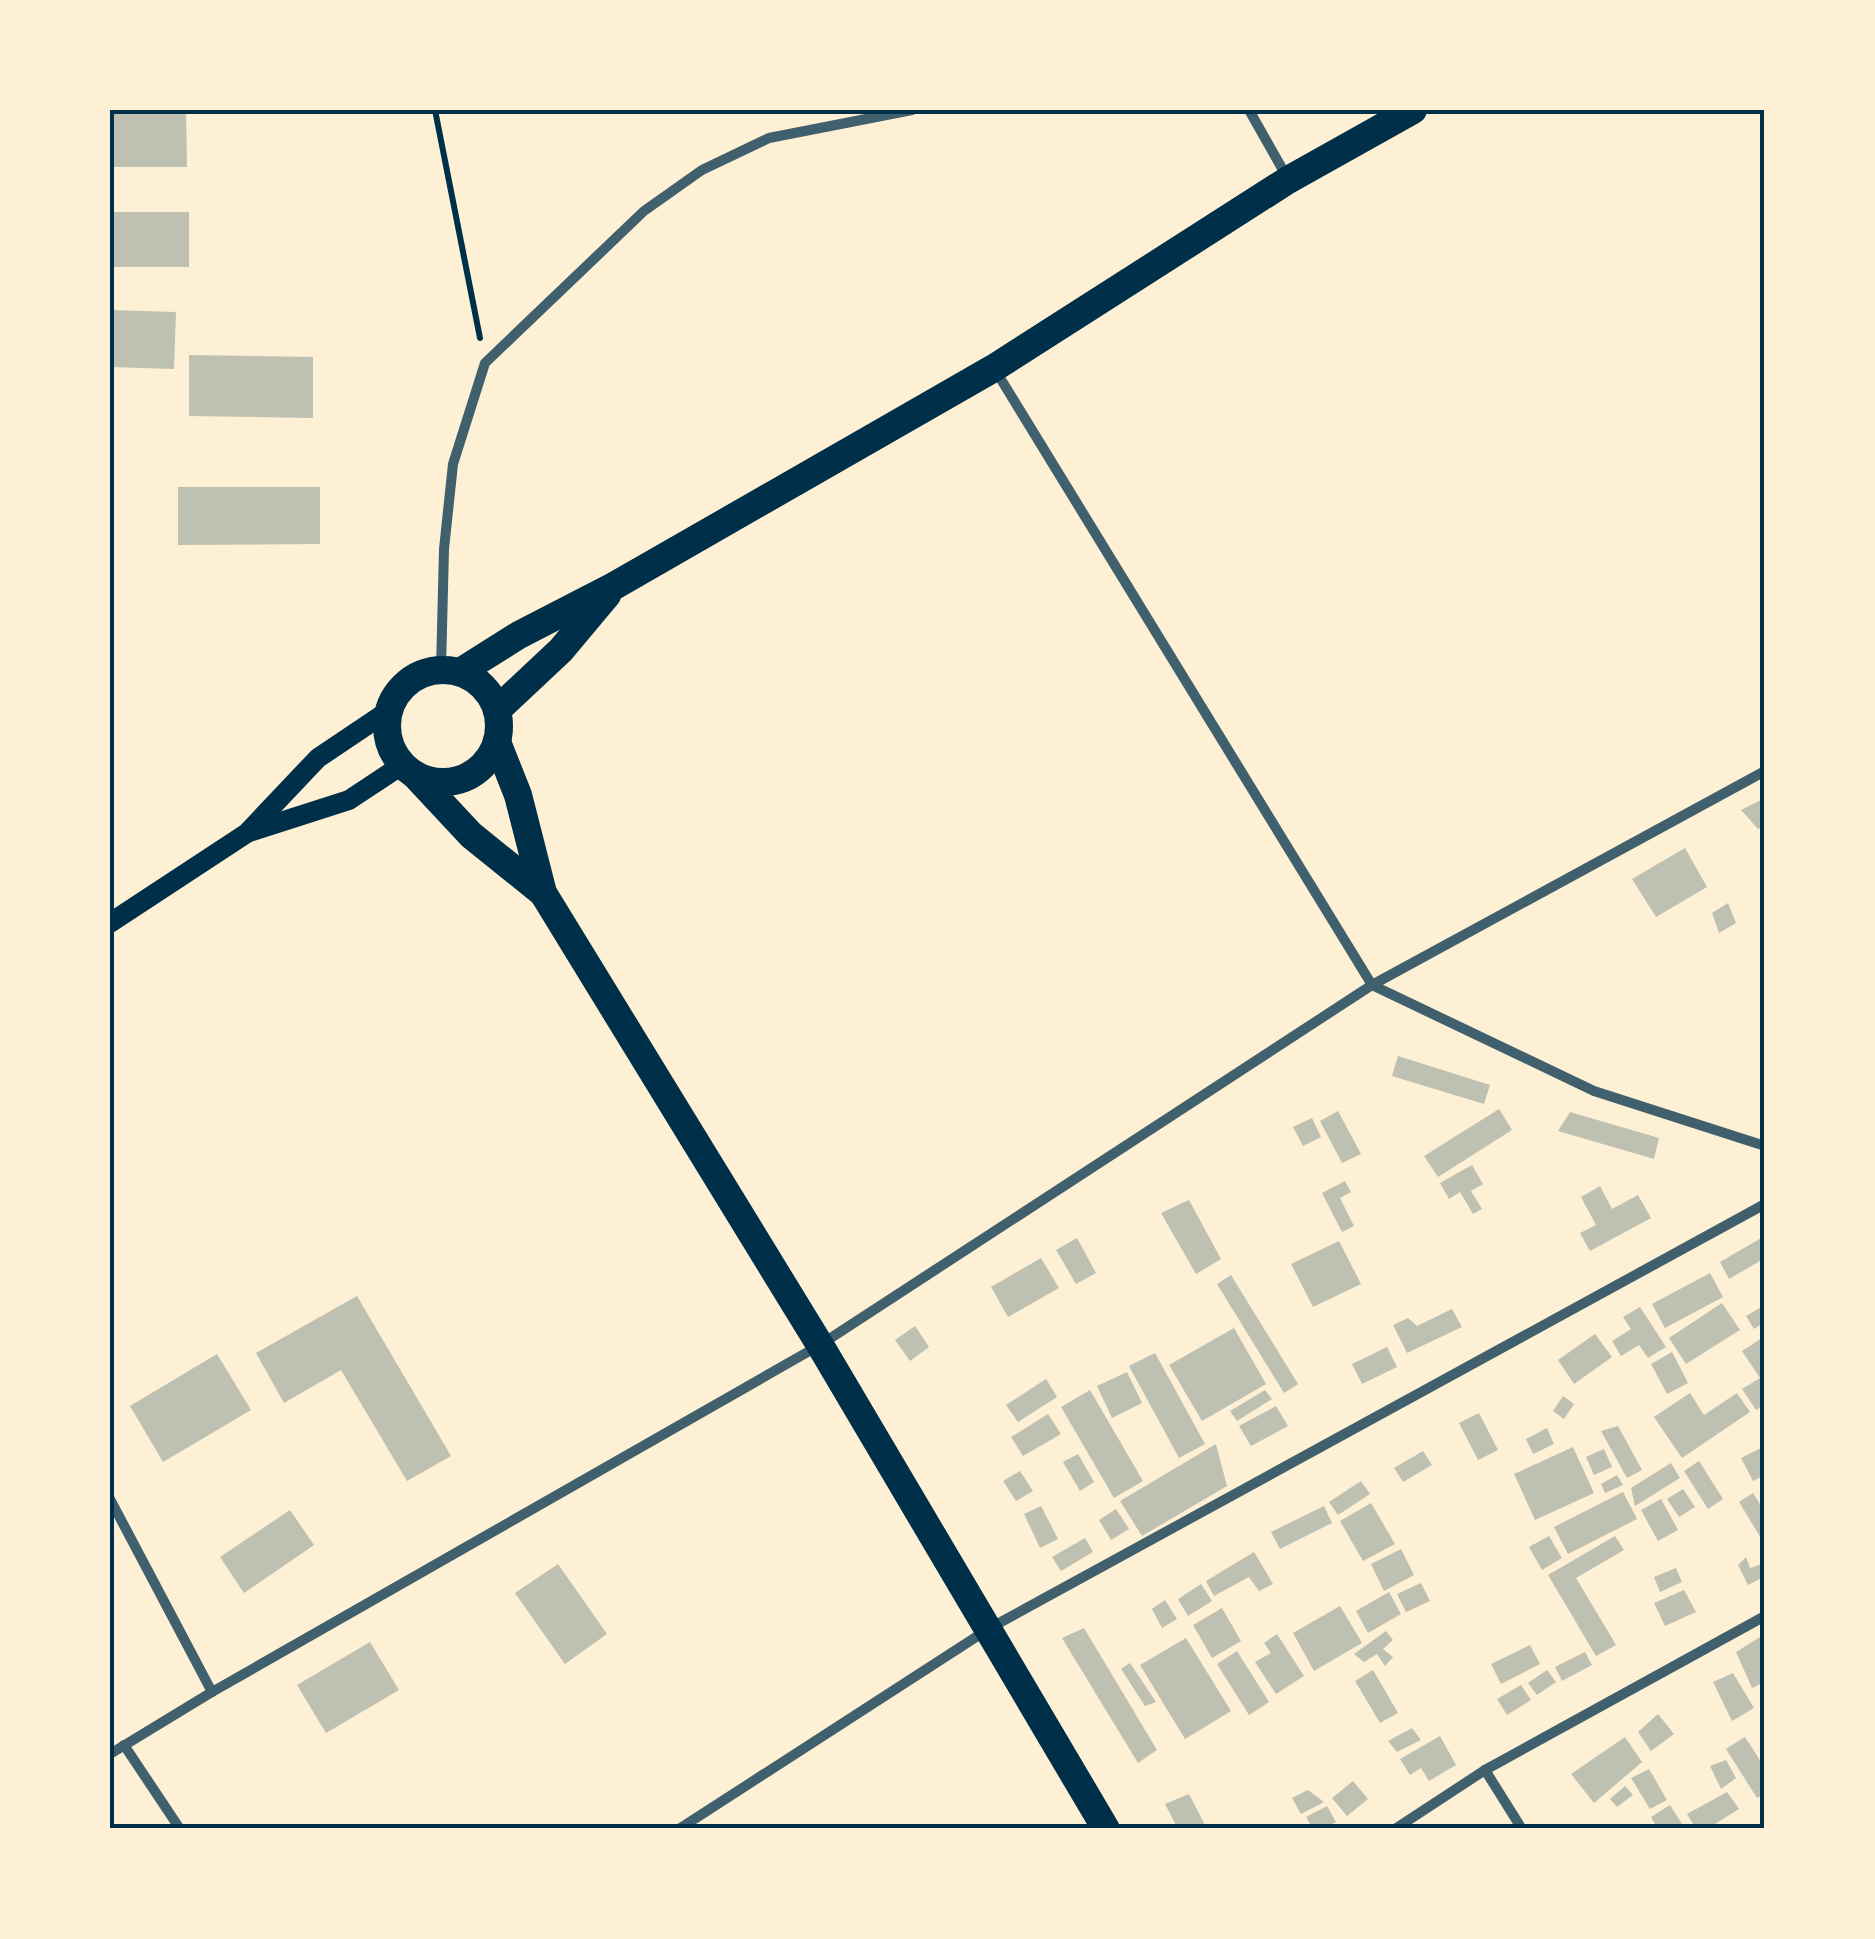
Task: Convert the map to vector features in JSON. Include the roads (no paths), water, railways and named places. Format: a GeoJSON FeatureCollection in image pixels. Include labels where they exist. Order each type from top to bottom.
{"type":"FeatureCollection","features":[{"type":"Feature","properties":{"kind":"highway"},"geometry":{"type":"LineString","coordinates":[[542,892],[470,835],[408,769],[388,740],[388,710],[399,690],[418,675],[450,671],[614,586],[994,368],[1288,180],[1414,110]]}},
{"type":"Feature","properties":{"kind":"highway"},"geometry":{"type":"LineString","coordinates":[[497,710],[561,650],[614,586]]}},
{"type":"Feature","properties":{"kind":"highway"},"geometry":{"type":"LineString","coordinates":[[450,671],[476,680],[489,693],[497,710],[497,742],[518,794],[542,892],[820,1344],[1106,1829]]}},
{"type":"Feature","properties":{"kind":"highway"},"geometry":{"type":"LineString","coordinates":[[408,769],[429,780],[463,778],[490,758],[497,742]]}},
{"type":"Feature","properties":{"kind":"main road"},"geometry":{"type":"LineString","coordinates":[[110,923],[247,833],[318,758],[388,710]]}},
{"type":"Feature","properties":{"kind":"main road"},"geometry":{"type":"LineString","coordinates":[[247,833],[349,800],[408,769]]}},
{"type":"Feature","properties":{"kind":"street"},"geometry":{"type":"LineString","coordinates":[[450,671],[444,549],[453,464],[485,363],[644,211],[702,170],[769,138],[912,110]]}},
{"type":"Feature","properties":{"kind":"street"},"geometry":{"type":"LineString","coordinates":[[1250,110],[1288,180]]}},
{"type":"Feature","properties":{"kind":"street"},"geometry":{"type":"LineString","coordinates":[[994,368],[1372,985],[1594,1091],[1765,1146]]}},
{"type":"Feature","properties":{"kind":"street"},"geometry":{"type":"LineString","coordinates":[[110,1754],[820,1344],[1372,985],[1765,771]]}},
{"type":"Feature","properties":{"kind":"street"},"geometry":{"type":"LineString","coordinates":[[679,1829],[990,1628],[1765,1204]]}},
{"type":"Feature","properties":{"kind":"street"},"geometry":{"type":"LineString","coordinates":[[110,1499],[212,1692]]}},
{"type":"Feature","properties":{"kind":"street"},"geometry":{"type":"LineString","coordinates":[[1396,1829],[1486,1770],[1765,1616]]}},
{"type":"Feature","properties":{"kind":"street"},"geometry":{"type":"LineString","coordinates":[[124,1745],[180,1829]]}},
{"type":"Feature","properties":{"kind":"street"},"geometry":{"type":"LineString","coordinates":[[1486,1770],[1522,1829]]}}]}
